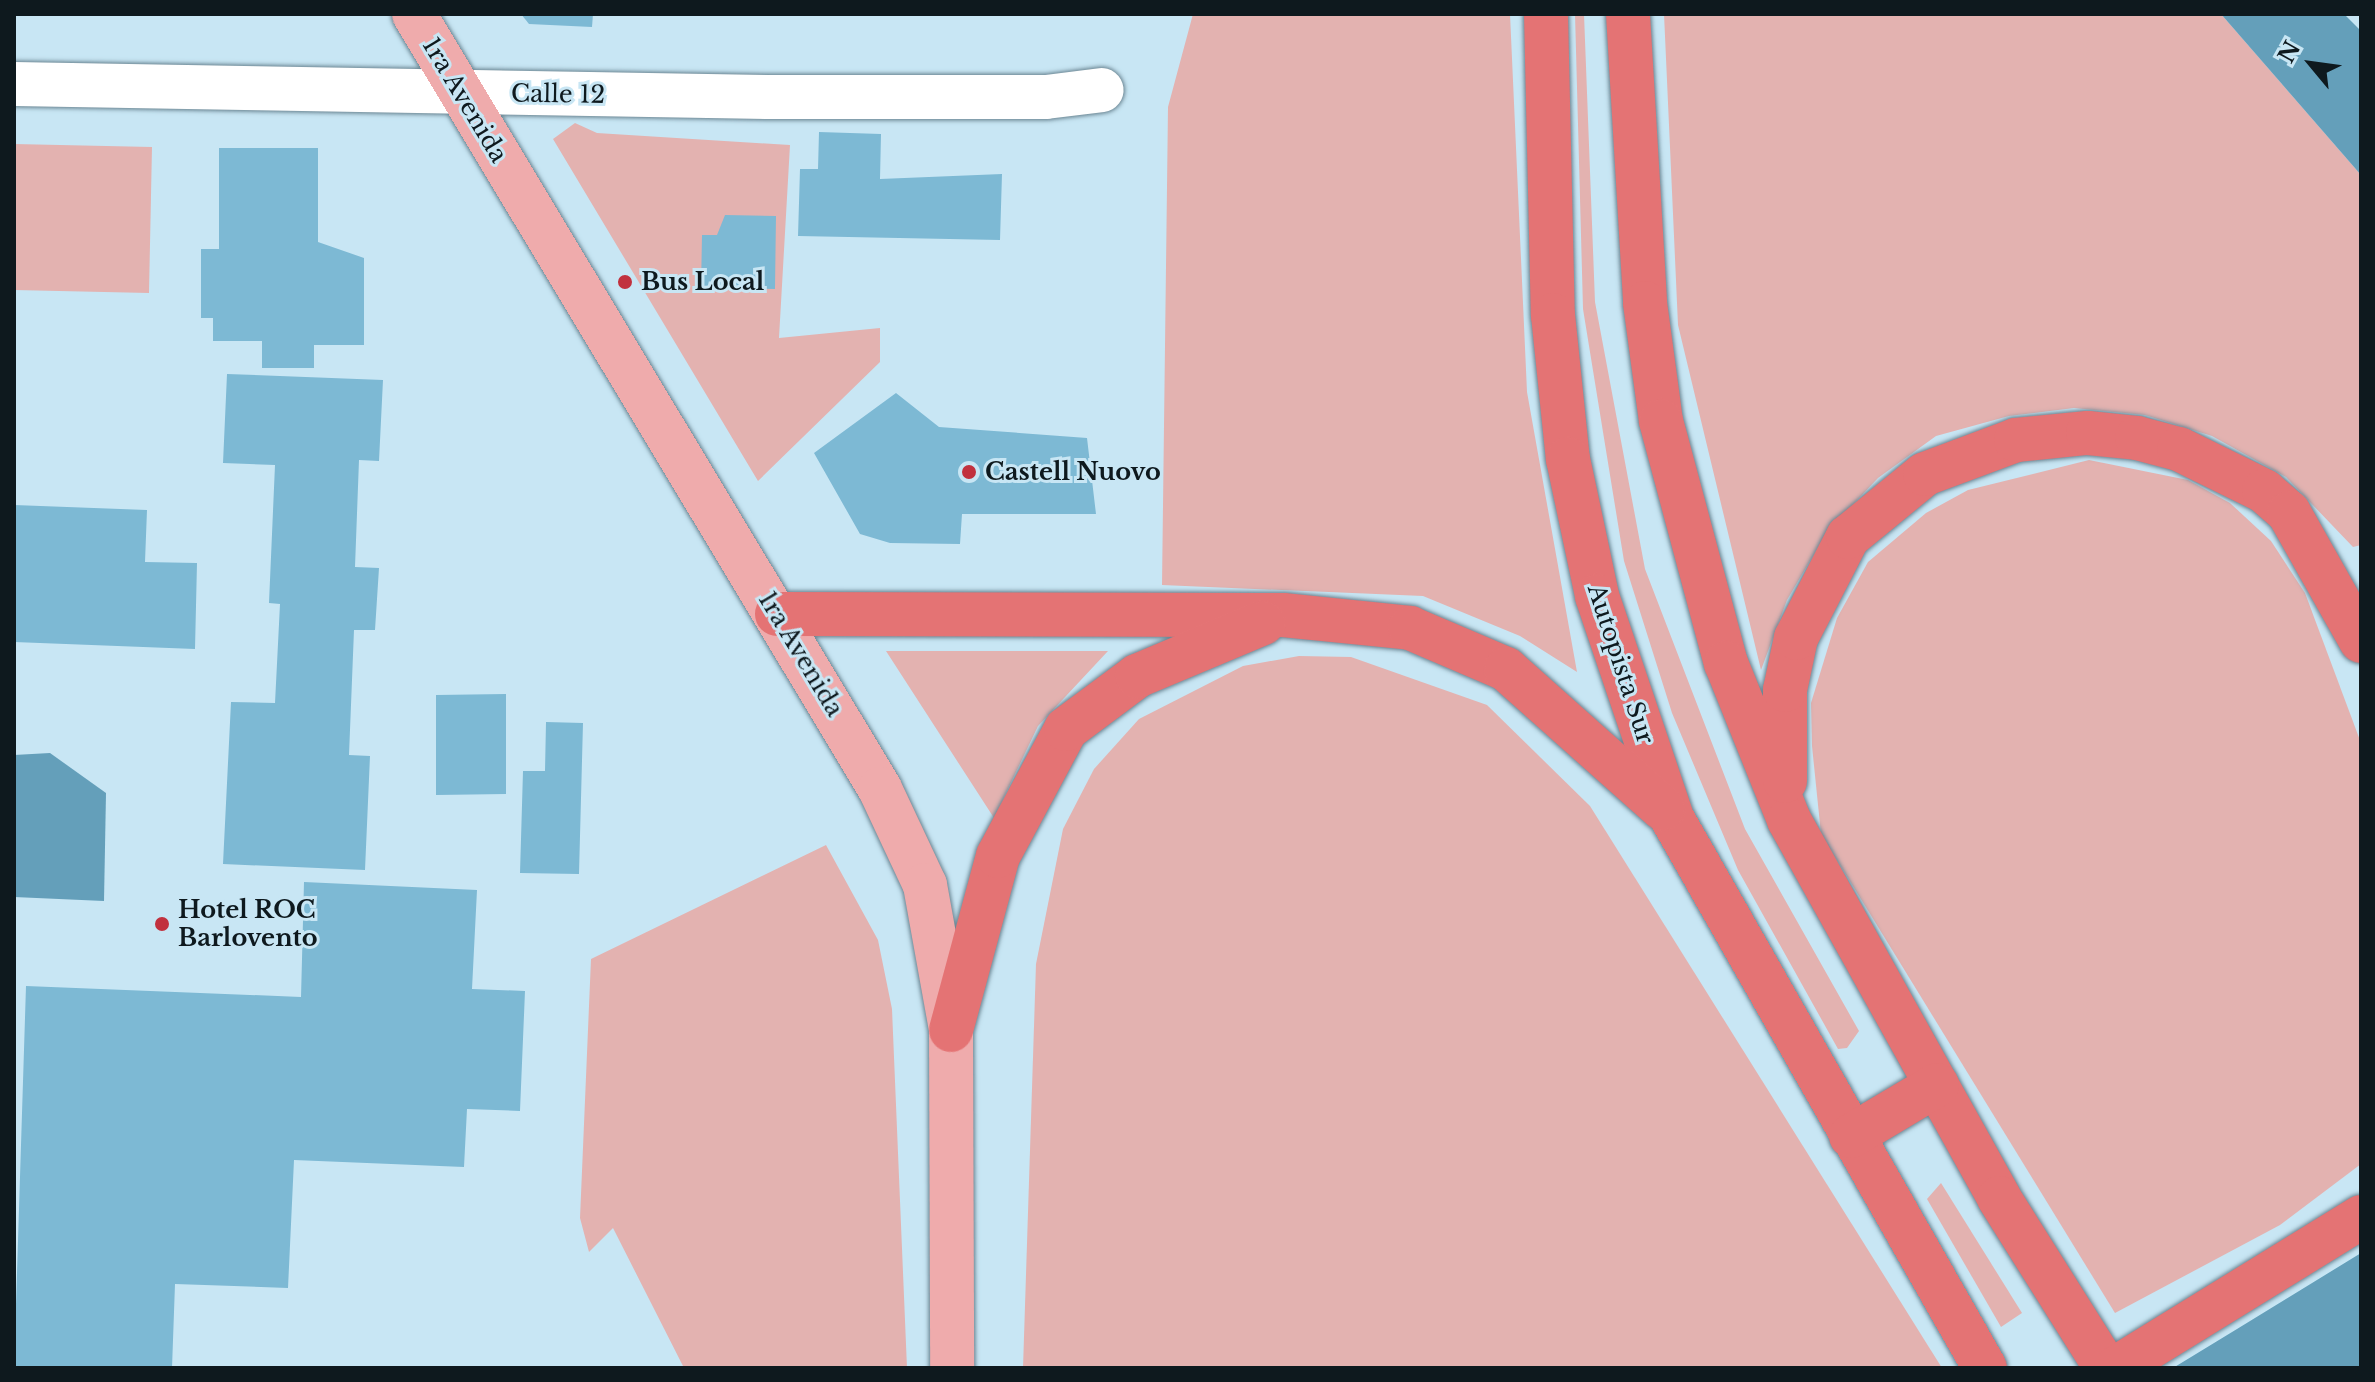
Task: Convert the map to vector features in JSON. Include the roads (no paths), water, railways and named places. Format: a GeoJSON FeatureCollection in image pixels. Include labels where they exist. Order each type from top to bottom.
{"type":"FeatureCollection","features":[{"type":"Feature","properties":{"kind":"highway","name":"Autopista Sur"},"geometry":{"type":"LineString","coordinates":[[1546,14],[1553,315],[1568,459],[1597,596],[1672,818],[1914,1250],[1985,1368]]}},
{"type":"Feature","properties":{"kind":"highway"},"geometry":{"type":"LineString","coordinates":[[1628,14],[1645,303],[1661,421],[1726,663],[1789,820],[1999,1198],[2106,1368]]}},
{"type":"Feature","properties":{"kind":"highway"},"geometry":{"type":"LineString","coordinates":[[1789,820],[1785,690],[1796,638],[1827,571],[1848,537],[1888,500],[1979,450],[2088,433],[2179,449],[2223,469],[2289,513],[2361,641]]}},
{"type":"Feature","properties":{"kind":"highway"},"geometry":{"type":"LineString","coordinates":[[777,614],[1283,615],[1365,619],[1472,650],[1556,708],[1672,818]]}},
{"type":"Feature","properties":{"kind":"highway"},"geometry":{"type":"LineString","coordinates":[[951,1030],[998,856],[1066,729],[1137,676],[1283,615]]}},
{"type":"Feature","properties":{"kind":"highway"},"geometry":{"type":"LineString","coordinates":[[1851,1136],[1937,1085]]}},
{"type":"Feature","properties":{"kind":"highway"},"geometry":{"type":"LineString","coordinates":[[2116,1368],[2361,1217]]}},
{"type":"Feature","properties":{"kind":"main road","name":"1ra Avenida"},"geometry":{"type":"LineString","coordinates":[[414,14],[880,789],[925,885],[951,1030],[952,1368]]}},
{"type":"Feature","properties":{"kind":"street","name":"Calle 12"},"geometry":{"type":"LineString","coordinates":[[14,84],[459,93],[1046,97],[1102,90]]}},
{"type":"Feature","properties":{"kind":"water"},"geometry":{"type":"Polygon","coordinates":[[[2221,14],[2344,14],[2361,31],[2361,175],[2221,14]]]}},
{"type":"Feature","properties":{"kind":"water"},"geometry":{"type":"Polygon","coordinates":[[[50,753],[106,793],[104,901],[14,897],[14,755],[50,753]]]}},
{"type":"Feature","properties":{"kind":"water"},"geometry":{"type":"Polygon","coordinates":[[[2361,1253],[2361,1368],[2173,1368],[2237,1329],[2361,1253]]]}},
{"type":"Feature","properties":{"kind":"place","name":"Bus Local"},"geometry":{"type":"Point","coordinates":[625,282]}},
{"type":"Feature","properties":{"kind":"place","name":"Castell Nuovo"},"geometry":{"type":"Point","coordinates":[969,472]}},
{"type":"Feature","properties":{"kind":"place","name":"Hotel ROC Barlovento"},"geometry":{"type":"Point","coordinates":[162,924]}}]}
